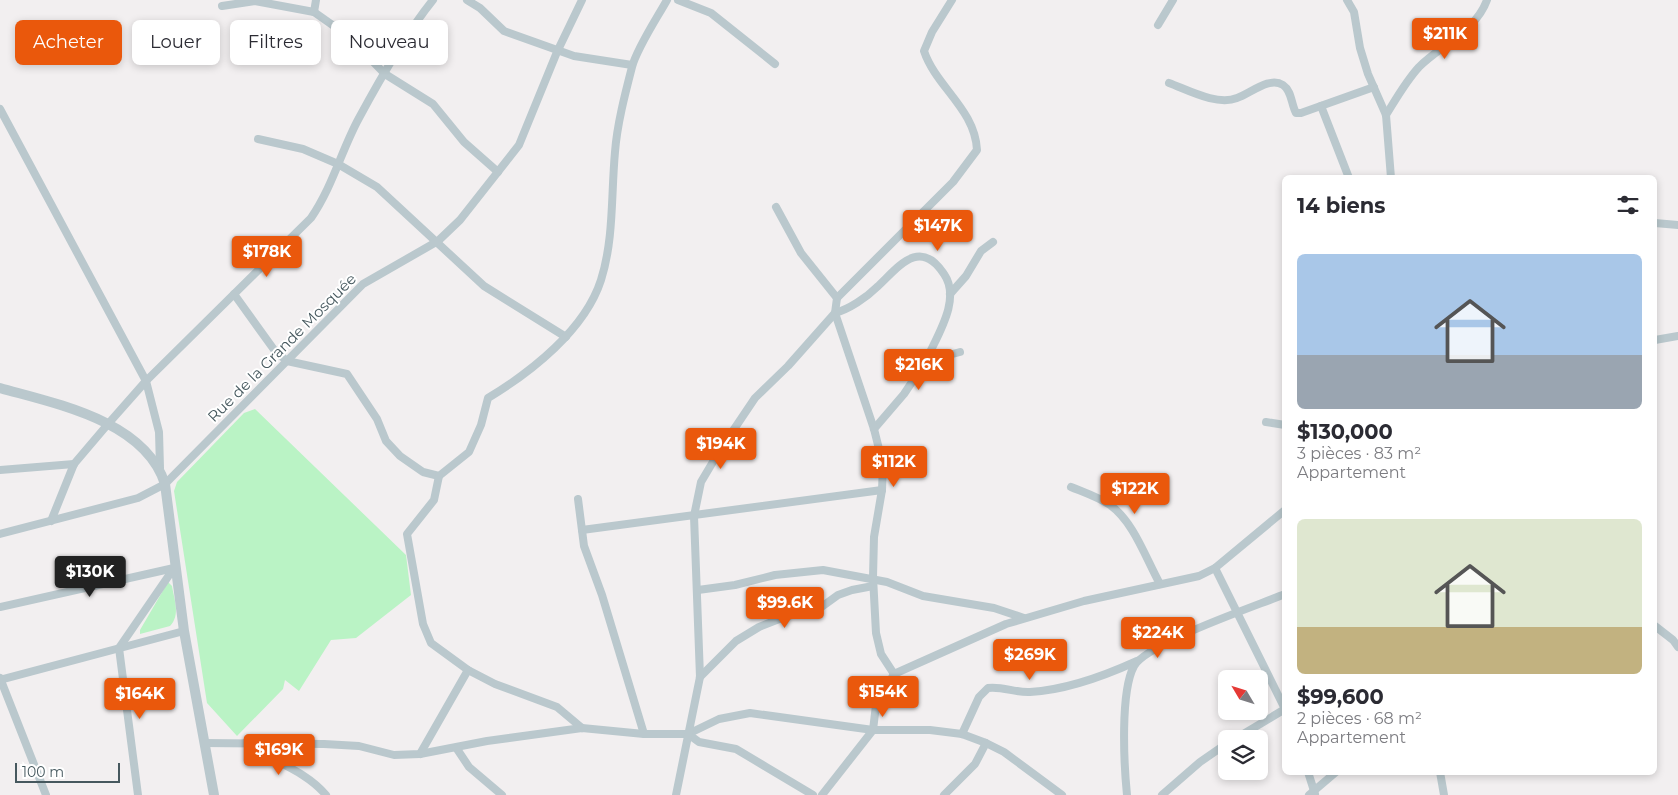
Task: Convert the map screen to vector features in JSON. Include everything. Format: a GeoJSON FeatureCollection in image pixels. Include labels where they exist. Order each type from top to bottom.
{"type":"FeatureCollection","features":[{"type":"Feature","properties":{"kind":"street"},"geometry":{"type":"LineString","coordinates":[[314,12],[316,0]]}},
{"type":"Feature","properties":{"kind":"street"},"geometry":{"type":"LineString","coordinates":[[51,521],[74,464],[108,424],[146,381],[311,218],[326,196],[359,118],[419,17],[433,0]]}},
{"type":"Feature","properties":{"kind":"street"},"geometry":{"type":"LineString","coordinates":[[467,0],[480,8],[504,31],[557,52],[632,65]]}},
{"type":"Feature","properties":{"kind":"street","name":"Rue de la Grande Mosquée"},"geometry":{"type":"LineString","coordinates":[[0,534],[138,498],[165,484],[363,284],[438,241],[460,220],[519,145],[557,52],[582,0]]}},
{"type":"Feature","properties":{"kind":"street"},"geometry":{"type":"LineString","coordinates":[[582,728],[557,707],[495,684],[468,670],[432,643],[423,624],[407,534],[434,500],[439,476],[469,452],[481,425],[488,398],[517,380],[566,338],[592,298],[600,280],[610,233],[615,150],[632,65],[667,0]]}},
{"type":"Feature","properties":{"kind":"street"},"geometry":{"type":"LineString","coordinates":[[678,0],[711,13],[775,64]]}},
{"type":"Feature","properties":{"kind":"street"},"geometry":{"type":"LineString","coordinates":[[894,674],[881,654],[876,632],[873,583],[874,537],[882,490],[883,465],[874,429],[835,314],[837,298],[953,182],[977,150],[977,137],[961,105],[933,72],[924,51],[932,32],[952,0]]}},
{"type":"Feature","properties":{"kind":"street"},"geometry":{"type":"LineString","coordinates":[[1158,25],[1173,0]]}},
{"type":"Feature","properties":{"kind":"street"},"geometry":{"type":"LineString","coordinates":[[1347,0],[1354,12],[1360,48],[1386,115],[1391,175]]}},
{"type":"Feature","properties":{"kind":"street"},"geometry":{"type":"LineString","coordinates":[[1386,115],[1404,85],[1419,68],[1466,29],[1484,7],[1487,0]]}},
{"type":"Feature","properties":{"kind":"street"},"geometry":{"type":"LineString","coordinates":[[222,6],[255,1],[314,12],[348,36],[386,74],[433,104],[464,142],[498,172]]}},
{"type":"Feature","properties":{"kind":"street"},"geometry":{"type":"LineString","coordinates":[[1169,83],[1220,100],[1235,99],[1269,83],[1282,84],[1288,90],[1296,113],[1374,87]]}},
{"type":"Feature","properties":{"kind":"street"},"geometry":{"type":"LineString","coordinates":[[1321,106],[1348,175]]}},
{"type":"Feature","properties":{"kind":"street"},"geometry":{"type":"LineString","coordinates":[[0,109],[146,381],[159,432],[160,468],[165,484],[174,568],[214,795]]}},
{"type":"Feature","properties":{"kind":"street"},"geometry":{"type":"LineString","coordinates":[[258,139],[303,149],[338,164],[377,187],[438,241],[484,286],[566,338]]}},
{"type":"Feature","properties":{"kind":"street"},"geometry":{"type":"LineString","coordinates":[[776,207],[802,254],[837,298]]}},
{"type":"Feature","properties":{"kind":"street"},"geometry":{"type":"LineString","coordinates":[[1657,223],[1678,225]]}},
{"type":"Feature","properties":{"kind":"street"},"geometry":{"type":"LineString","coordinates":[[950,294],[966,276],[982,251],[993,242]]}},
{"type":"Feature","properties":{"kind":"street"},"geometry":{"type":"LineString","coordinates":[[676,795],[700,677],[694,516],[701,482],[755,398],[788,366],[835,314],[877,288],[899,264],[917,257],[928,259],[944,274],[950,294],[946,316],[926,361],[904,394],[874,429]]}},
{"type":"Feature","properties":{"kind":"street"},"geometry":{"type":"LineString","coordinates":[[234,294],[275,351],[287,361],[347,374],[377,419],[386,441],[400,456],[424,472],[439,476]]}},
{"type":"Feature","properties":{"kind":"street"},"geometry":{"type":"LineString","coordinates":[[1657,340],[1678,336]]}},
{"type":"Feature","properties":{"kind":"street"},"geometry":{"type":"LineString","coordinates":[[926,361],[960,352]]}},
{"type":"Feature","properties":{"kind":"street"},"geometry":{"type":"LineString","coordinates":[[0,388],[58,404],[108,424],[132,438],[149,453],[160,468]]}},
{"type":"Feature","properties":{"kind":"street"},"geometry":{"type":"LineString","coordinates":[[1266,422],[1282,425]]}},
{"type":"Feature","properties":{"kind":"street"},"geometry":{"type":"LineString","coordinates":[[0,470],[74,464]]}},
{"type":"Feature","properties":{"kind":"street"},"geometry":{"type":"LineString","coordinates":[[1070,487],[1101,500],[1116,510],[1130,527],[1160,584]]}},
{"type":"Feature","properties":{"kind":"street"},"geometry":{"type":"LineString","coordinates":[[582,530],[882,490]]}},
{"type":"Feature","properties":{"kind":"street"},"geometry":{"type":"LineString","coordinates":[[578,499],[584,546],[602,595],[644,734]]}},
{"type":"Feature","properties":{"kind":"street"},"geometry":{"type":"LineString","coordinates":[[822,795],[873,730],[876,705],[894,674],[1006,624],[1024,618],[1084,601],[1199,576],[1215,568],[1282,513]]}},
{"type":"Feature","properties":{"kind":"street"},"geometry":{"type":"LineString","coordinates":[[1276,518],[1282,518]]}},
{"type":"Feature","properties":{"kind":"street"},"geometry":{"type":"LineString","coordinates":[[0,607],[174,568]]}},
{"type":"Feature","properties":{"kind":"street"},"geometry":{"type":"LineString","coordinates":[[138,795],[119,648],[174,568]]}},
{"type":"Feature","properties":{"kind":"street"},"geometry":{"type":"LineString","coordinates":[[1215,568],[1282,703]]}},
{"type":"Feature","properties":{"kind":"street"},"geometry":{"type":"LineString","coordinates":[[698,590],[805,570],[839,572],[873,583],[896,584],[923,596],[994,608],[1024,618]]}},
{"type":"Feature","properties":{"kind":"street"},"geometry":{"type":"LineString","coordinates":[[700,677],[736,641],[759,627],[787,616],[820,608],[838,595],[873,583]]}},
{"type":"Feature","properties":{"kind":"street"},"geometry":{"type":"LineString","coordinates":[[962,734],[979,697],[988,688],[1032,692],[1107,674],[1138,660],[1159,646],[1282,595]]}},
{"type":"Feature","properties":{"kind":"street"},"geometry":{"type":"LineString","coordinates":[[1657,628],[1673,640],[1678,647]]}},
{"type":"Feature","properties":{"kind":"street"},"geometry":{"type":"LineString","coordinates":[[46,795],[0,680],[184,631]]}},
{"type":"Feature","properties":{"kind":"street"},"geometry":{"type":"LineString","coordinates":[[1127,795],[1124,740],[1126,706],[1131,673],[1138,660]]}},
{"type":"Feature","properties":{"kind":"street"},"geometry":{"type":"LineString","coordinates":[[420,754],[468,670]]}},
{"type":"Feature","properties":{"kind":"street"},"geometry":{"type":"LineString","coordinates":[[1250,730],[1282,711]]}},
{"type":"Feature","properties":{"kind":"street"},"geometry":{"type":"LineString","coordinates":[[204,743],[324,744],[359,746],[394,755],[420,754],[457,749],[487,741],[582,728],[644,734],[688,734],[719,719],[750,713],[873,730],[930,730],[962,734],[986,743],[1032,771],[1062,795]]}},
{"type":"Feature","properties":{"kind":"street"},"geometry":{"type":"LineString","coordinates":[[688,734],[699,742],[736,749],[813,795]]}},
{"type":"Feature","properties":{"kind":"street"},"geometry":{"type":"LineString","coordinates":[[244,743],[282,765],[298,770],[315,782],[326,795]]}},
{"type":"Feature","properties":{"kind":"street"},"geometry":{"type":"LineString","coordinates":[[944,795],[971,768],[986,743]]}},
{"type":"Feature","properties":{"kind":"street"},"geometry":{"type":"LineString","coordinates":[[457,749],[470,767],[502,795]]}},
{"type":"Feature","properties":{"kind":"street"},"geometry":{"type":"LineString","coordinates":[[1162,795],[1200,762],[1218,750]]}},
{"type":"Feature","properties":{"kind":"street"},"geometry":{"type":"LineString","coordinates":[[1309,775],[1313,793],[1333,775]]}},
{"type":"Feature","properties":{"kind":"street"},"geometry":{"type":"LineString","coordinates":[[1440,775],[1444,795]]}},
{"type":"Feature","properties":{"kind":"green space"},"geometry":{"type":"Polygon","coordinates":[[[255,409],[406,555],[411,595],[356,638],[331,640],[299,691],[285,680],[283,689],[237,736],[207,703],[174,491],[177,482],[244,413],[255,409]]]}},
{"type":"Feature","properties":{"kind":"green space"},"geometry":{"type":"Polygon","coordinates":[[[168,582],[172,586],[176,607],[173,622],[170,626],[140,634],[140,630],[168,582]]]}}]}
